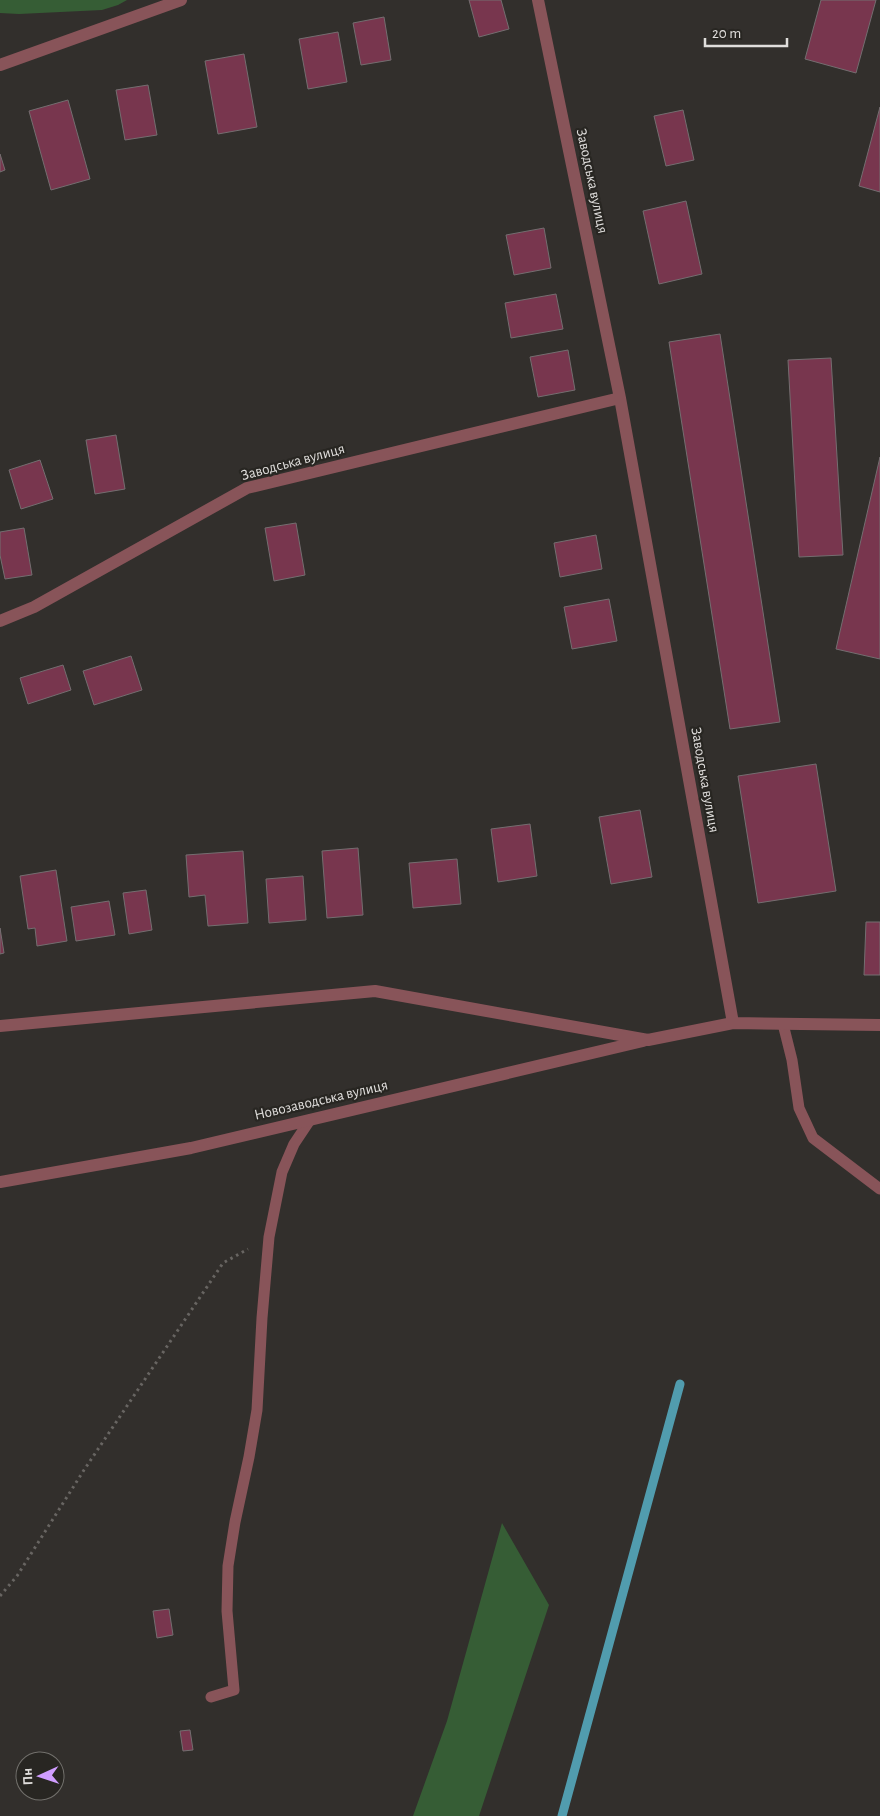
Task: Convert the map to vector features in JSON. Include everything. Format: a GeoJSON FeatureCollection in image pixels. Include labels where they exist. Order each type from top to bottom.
{"type":"FeatureCollection","features":[{"type":"Feature","properties":{"kind":"street"},"geometry":{"type":"LineString","coordinates":[[0,65],[181,0]]}},
{"type":"Feature","properties":{"kind":"street","name":"Заводська вулиця"},"geometry":{"type":"LineString","coordinates":[[538,0],[620,398],[733,1023]]}},
{"type":"Feature","properties":{"kind":"street","name":"Заводська вулиця"},"geometry":{"type":"LineString","coordinates":[[0,621],[34,606],[247,488],[620,398]]}},
{"type":"Feature","properties":{"kind":"street","name":"Новозаводська вулиця"},"geometry":{"type":"LineString","coordinates":[[0,1026],[376,991],[648,1040]]}},
{"type":"Feature","properties":{"kind":"street"},"geometry":{"type":"LineString","coordinates":[[733,1023],[880,1025]]}},
{"type":"Feature","properties":{"kind":"street","name":"Новозаводська вулиця"},"geometry":{"type":"LineString","coordinates":[[0,1182],[191,1148],[648,1040],[733,1023]]}},
{"type":"Feature","properties":{"kind":"lane"},"geometry":{"type":"LineString","coordinates":[[782,1024],[792,1060],[799,1108],[813,1138],[880,1189]]}},
{"type":"Feature","properties":{"kind":"lane"},"geometry":{"type":"LineString","coordinates":[[211,1697],[234,1690],[227,1612],[228,1566],[257,1410],[269,1237],[282,1172],[294,1144],[310,1120]]}},
{"type":"Feature","properties":{"kind":"path"},"geometry":{"type":"LineString","coordinates":[[0,1596],[17,1576],[84,1470],[223,1263],[269,1237]]}},
{"type":"Feature","properties":{"kind":"green space"},"geometry":{"type":"Polygon","coordinates":[[[0,0],[127,0],[102,10],[19,14],[0,13],[0,0]]]}},
{"type":"Feature","properties":{"kind":"green space"},"geometry":{"type":"Polygon","coordinates":[[[502,1523],[549,1605],[479,1816],[413,1816],[447,1721],[502,1523]]]}},
{"type":"Feature","properties":{"kind":"building"},"geometry":{"type":"Polygon","coordinates":[[[469,0],[501,0],[509,29],[479,37],[469,0]]]}},
{"type":"Feature","properties":{"kind":"building"},"geometry":{"type":"Polygon","coordinates":[[[821,0],[876,0],[856,73],[805,59],[821,0]]]}},
{"type":"Feature","properties":{"kind":"building"},"geometry":{"type":"Polygon","coordinates":[[[384,17],[391,60],[361,65],[353,23],[384,17]]]}},
{"type":"Feature","properties":{"kind":"building"},"geometry":{"type":"Polygon","coordinates":[[[338,32],[347,82],[308,89],[299,39],[338,32]]]}},
{"type":"Feature","properties":{"kind":"building"},"geometry":{"type":"Polygon","coordinates":[[[244,54],[257,127],[218,134],[205,61],[244,54]]]}},
{"type":"Feature","properties":{"kind":"building"},"geometry":{"type":"Polygon","coordinates":[[[148,85],[157,135],[125,140],[116,90],[148,85]]]}},
{"type":"Feature","properties":{"kind":"building"},"geometry":{"type":"Polygon","coordinates":[[[68,100],[90,179],[51,190],[29,111],[68,100]]]}},
{"type":"Feature","properties":{"kind":"building"},"geometry":{"type":"Polygon","coordinates":[[[880,107],[880,192],[859,186],[880,107]]]}},
{"type":"Feature","properties":{"kind":"building"},"geometry":{"type":"Polygon","coordinates":[[[683,110],[694,160],[666,166],[654,116],[683,110]]]}},
{"type":"Feature","properties":{"kind":"building"},"geometry":{"type":"Polygon","coordinates":[[[0,154],[5,170],[0,172],[0,154]]]}},
{"type":"Feature","properties":{"kind":"building"},"geometry":{"type":"Polygon","coordinates":[[[686,201],[702,274],[659,284],[643,211],[686,201]]]}},
{"type":"Feature","properties":{"kind":"building"},"geometry":{"type":"Polygon","coordinates":[[[544,228],[551,268],[514,275],[506,235],[544,228]]]}},
{"type":"Feature","properties":{"kind":"building"},"geometry":{"type":"Polygon","coordinates":[[[556,294],[563,329],[511,338],[505,303],[556,294]]]}},
{"type":"Feature","properties":{"kind":"building"},"geometry":{"type":"Polygon","coordinates":[[[720,334],[780,722],[730,729],[669,342],[720,334]]]}},
{"type":"Feature","properties":{"kind":"building"},"geometry":{"type":"Polygon","coordinates":[[[568,350],[575,390],[538,397],[530,357],[568,350]]]}},
{"type":"Feature","properties":{"kind":"building"},"geometry":{"type":"Polygon","coordinates":[[[831,358],[843,555],[799,557],[788,360],[831,358]]]}},
{"type":"Feature","properties":{"kind":"building"},"geometry":{"type":"Polygon","coordinates":[[[116,435],[125,489],[95,494],[86,440],[116,435]]]}},
{"type":"Feature","properties":{"kind":"building"},"geometry":{"type":"Polygon","coordinates":[[[880,457],[880,659],[836,649],[880,457]]]}},
{"type":"Feature","properties":{"kind":"building"},"geometry":{"type":"Polygon","coordinates":[[[40,460],[53,499],[21,509],[9,470],[40,460]]]}},
{"type":"Feature","properties":{"kind":"building"},"geometry":{"type":"Polygon","coordinates":[[[296,523],[305,575],[274,581],[265,528],[296,523]]]}},
{"type":"Feature","properties":{"kind":"building"},"geometry":{"type":"Polygon","coordinates":[[[24,528],[32,575],[5,579],[0,555],[0,532],[24,528]]]}},
{"type":"Feature","properties":{"kind":"building"},"geometry":{"type":"Polygon","coordinates":[[[596,535],[602,569],[560,577],[554,543],[596,535]]]}},
{"type":"Feature","properties":{"kind":"building"},"geometry":{"type":"Polygon","coordinates":[[[609,599],[617,641],[572,649],[564,607],[609,599]]]}},
{"type":"Feature","properties":{"kind":"building"},"geometry":{"type":"Polygon","coordinates":[[[131,656],[142,690],[94,705],[83,671],[131,656]]]}},
{"type":"Feature","properties":{"kind":"building"},"geometry":{"type":"Polygon","coordinates":[[[63,665],[71,690],[28,704],[20,678],[63,665]]]}},
{"type":"Feature","properties":{"kind":"building"},"geometry":{"type":"Polygon","coordinates":[[[816,764],[836,891],[758,903],[738,776],[816,764]]]}},
{"type":"Feature","properties":{"kind":"building"},"geometry":{"type":"Polygon","coordinates":[[[640,810],[652,877],[611,884],[599,817],[640,810]]]}},
{"type":"Feature","properties":{"kind":"building"},"geometry":{"type":"Polygon","coordinates":[[[530,824],[537,876],[498,882],[491,829],[530,824]]]}},
{"type":"Feature","properties":{"kind":"building"},"geometry":{"type":"Polygon","coordinates":[[[358,848],[363,915],[327,918],[322,851],[358,848]]]}},
{"type":"Feature","properties":{"kind":"building"},"geometry":{"type":"Polygon","coordinates":[[[243,851],[248,923],[208,926],[205,895],[189,897],[186,855],[243,851]]]}},
{"type":"Feature","properties":{"kind":"building"},"geometry":{"type":"Polygon","coordinates":[[[457,859],[461,904],[413,908],[409,863],[457,859]]]}},
{"type":"Feature","properties":{"kind":"building"},"geometry":{"type":"Polygon","coordinates":[[[56,870],[67,941],[37,946],[35,928],[28,929],[20,876],[56,870]]]}},
{"type":"Feature","properties":{"kind":"building"},"geometry":{"type":"Polygon","coordinates":[[[303,876],[306,920],[269,923],[266,879],[303,876]]]}},
{"type":"Feature","properties":{"kind":"building"},"geometry":{"type":"Polygon","coordinates":[[[146,890],[152,930],[129,934],[123,893],[146,890]]]}},
{"type":"Feature","properties":{"kind":"building"},"geometry":{"type":"Polygon","coordinates":[[[109,901],[115,935],[76,941],[71,907],[109,901]]]}},
{"type":"Feature","properties":{"kind":"building"},"geometry":{"type":"Polygon","coordinates":[[[866,922],[880,922],[880,975],[864,975],[866,922]]]}},
{"type":"Feature","properties":{"kind":"building"},"geometry":{"type":"Polygon","coordinates":[[[0,928],[4,953],[0,954],[0,928]]]}},
{"type":"Feature","properties":{"kind":"building"},"geometry":{"type":"Polygon","coordinates":[[[169,1609],[173,1635],[157,1638],[153,1611],[169,1609]]]}},
{"type":"Feature","properties":{"kind":"building"},"geometry":{"type":"Polygon","coordinates":[[[190,1730],[193,1750],[183,1751],[180,1731],[190,1730]]]}},
{"type":"Feature","properties":{"kind":"waterway"},"geometry":{"type":"LineString","coordinates":[[562,1816],[680,1384]]}}]}
